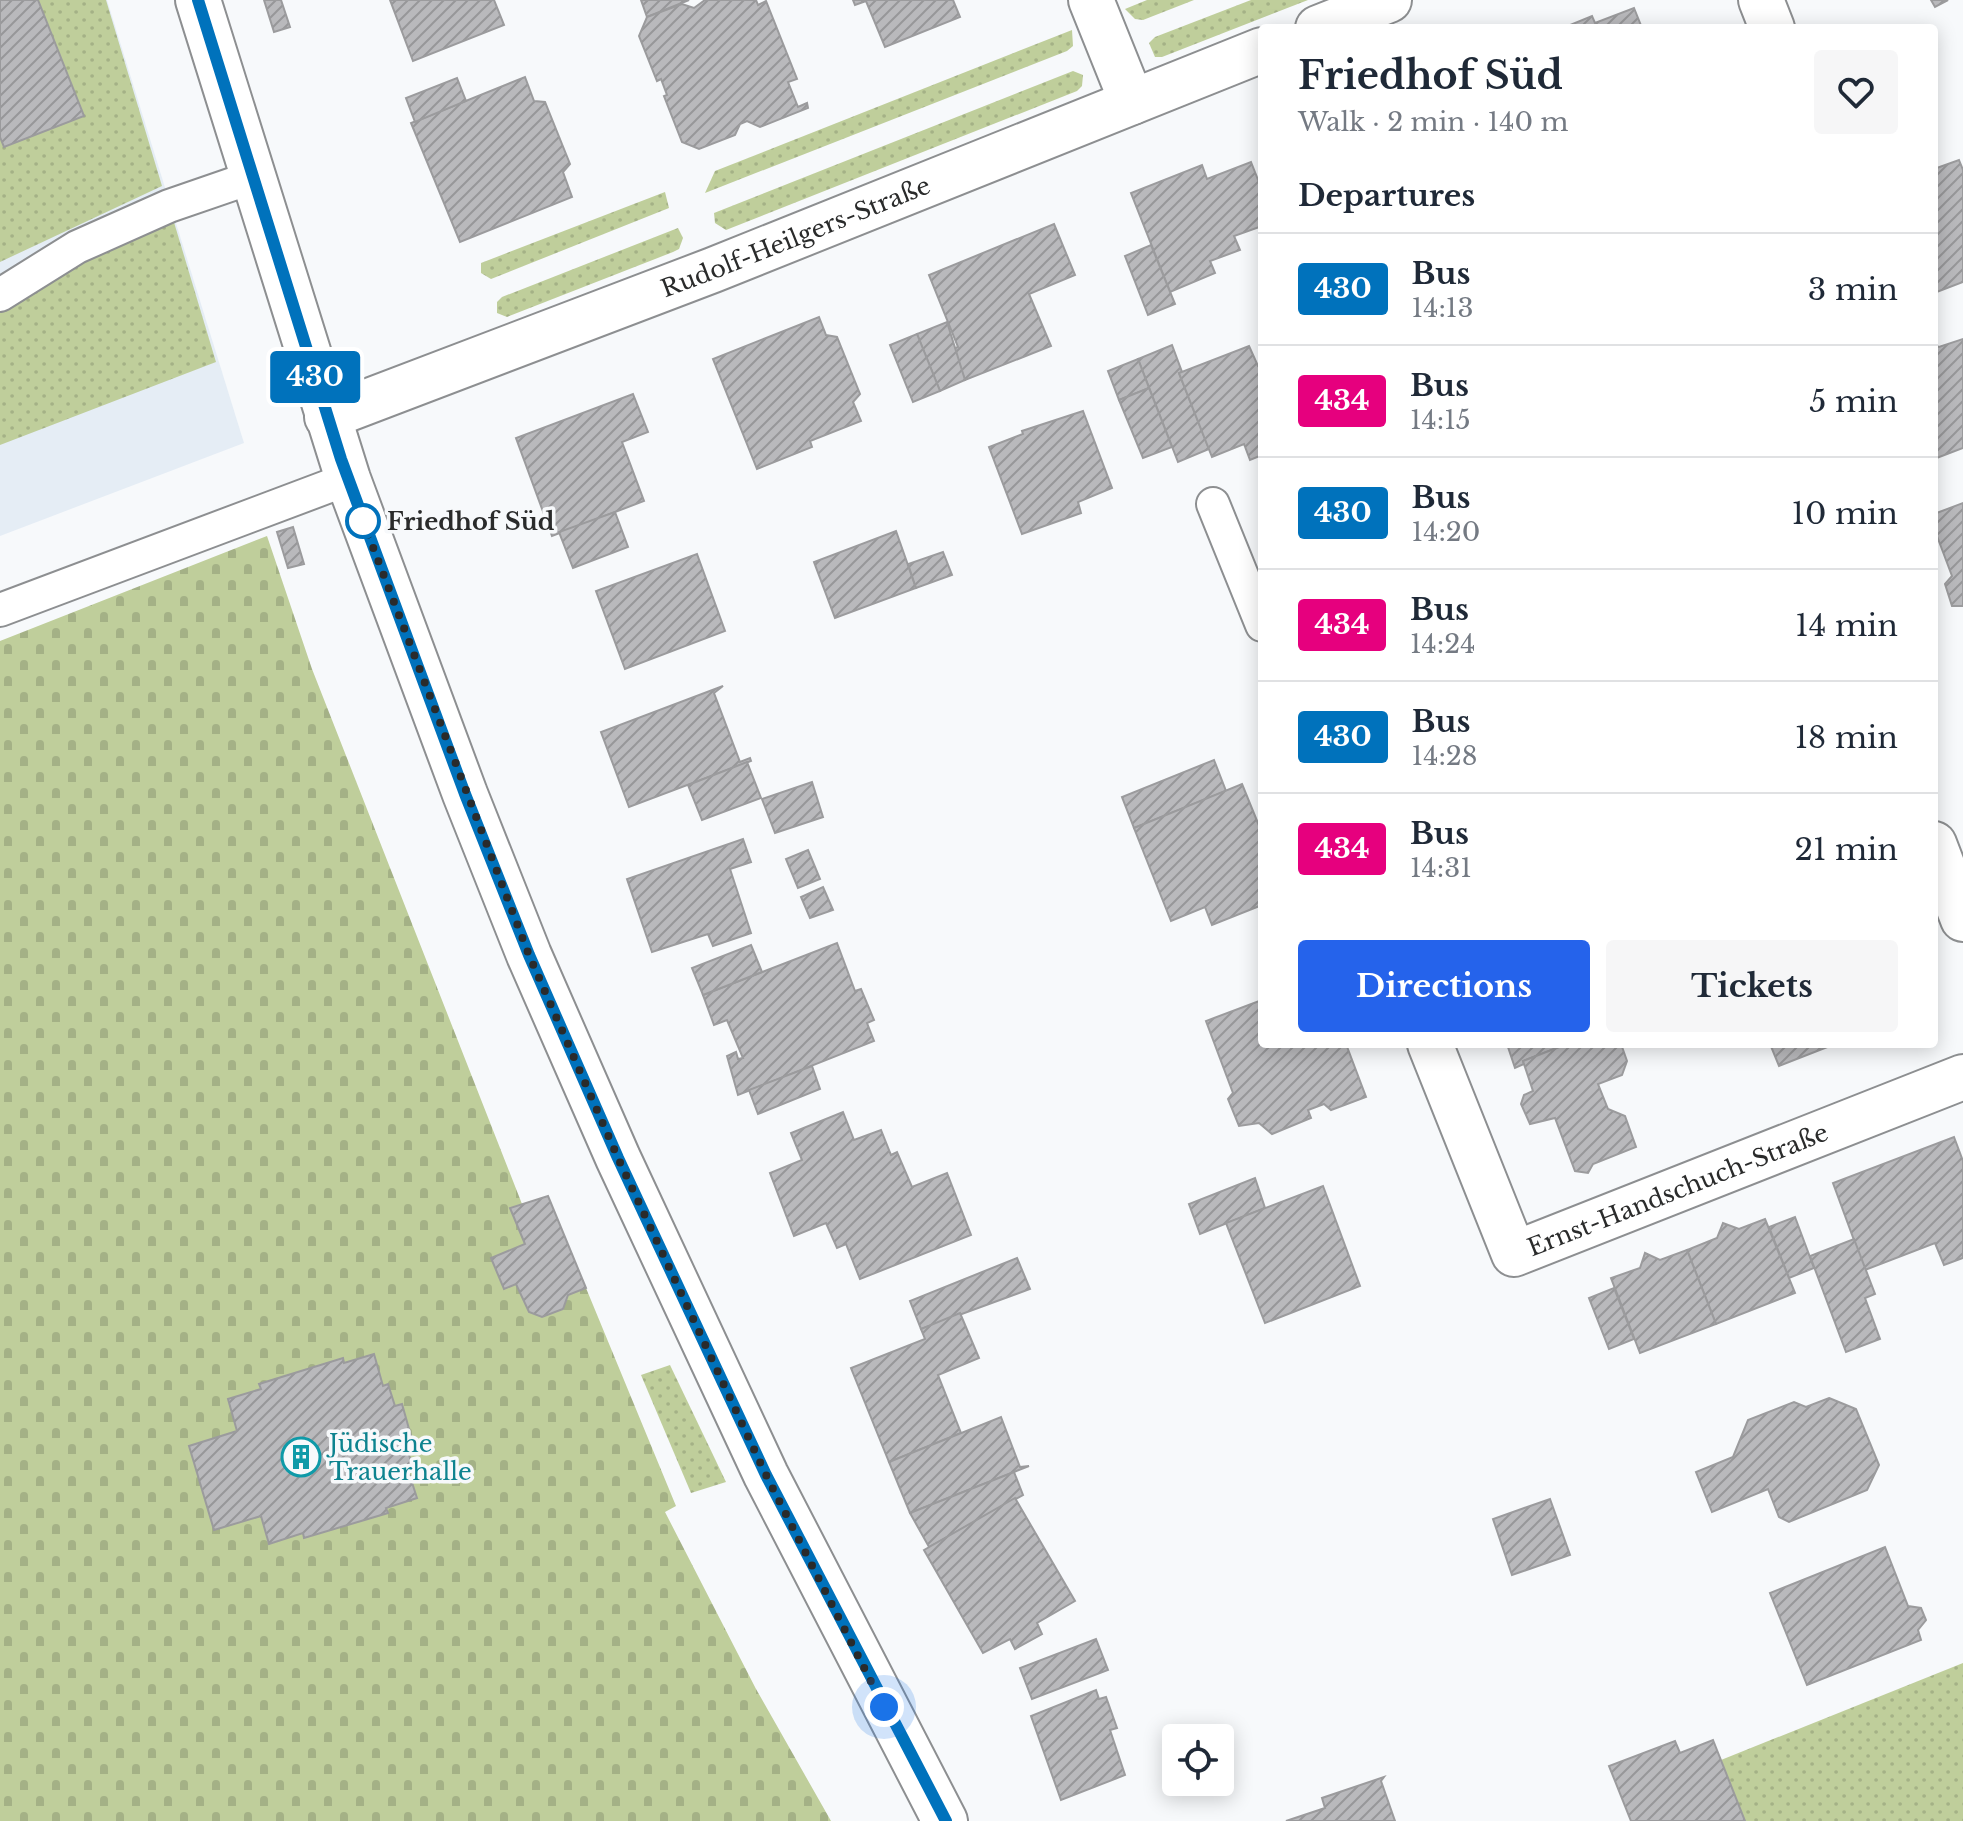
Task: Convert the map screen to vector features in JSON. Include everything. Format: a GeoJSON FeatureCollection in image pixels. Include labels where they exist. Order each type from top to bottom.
{"type":"FeatureCollection","features":[{"type":"Feature","properties":{"kind":"street"},"geometry":{"type":"LineString","coordinates":[[198,0],[348,479],[494,867],[618,1158],[766,1475],[945,1821]]}},
{"type":"Feature","properties":{"kind":"street"},"geometry":{"type":"LineString","coordinates":[[1091,0],[1132,102]]}},
{"type":"Feature","properties":{"kind":"street"},"geometry":{"type":"LineString","coordinates":[[1328,24],[1389,0]]}},
{"type":"Feature","properties":{"kind":"street"},"geometry":{"type":"LineString","coordinates":[[1761,0],[1770,24]]}},
{"type":"Feature","properties":{"kind":"street","name":"Rudolf-Heilgers-Straße"},"geometry":{"type":"LineString","coordinates":[[327,417],[713,270],[1258,52]]}},
{"type":"Feature","properties":{"kind":"street"},"geometry":{"type":"LineString","coordinates":[[1938,854],[1963,919]]}},
{"type":"Feature","properties":{"kind":"street","name":"Ernst-Handschuch-Straße"},"geometry":{"type":"LineString","coordinates":[[1432,1048],[1514,1254],[1963,1077]]}},
{"type":"Feature","properties":{"kind":"lane"},"geometry":{"type":"LineString","coordinates":[[0,295],[77,247],[169,206],[253,177]]}},
{"type":"Feature","properties":{"kind":"lane"},"geometry":{"type":"LineString","coordinates":[[0,610],[348,479]]}},
{"type":"Feature","properties":{"kind":"lane"},"geometry":{"type":"LineString","coordinates":[[1213,504],[1258,615]]}},
{"type":"Feature","properties":{"kind":"shaded area"},"geometry":{"type":"Polygon","coordinates":[[[0,0],[107,0],[244,443],[0,536],[0,0]]]}},
{"type":"Feature","properties":{"kind":"green space"},"geometry":{"type":"Polygon","coordinates":[[[38,0],[106,0],[162,186],[0,262],[0,137],[5,147],[83,116],[38,0]]]}},
{"type":"Feature","properties":{"kind":"green space"},"geometry":{"type":"Polygon","coordinates":[[[1147,0],[1194,0],[1143,20],[1135,19],[1125,9],[1147,0]]]}},
{"type":"Feature","properties":{"kind":"green space"},"geometry":{"type":"Polygon","coordinates":[[[1251,0],[1308,0],[1162,57],[1155,57],[1149,43],[1155,37],[1251,0]]]}},
{"type":"Feature","properties":{"kind":"green space"},"geometry":{"type":"Polygon","coordinates":[[[1072,30],[1073,46],[1067,51],[705,193],[715,171],[1072,30]]]}},
{"type":"Feature","properties":{"kind":"green space"},"geometry":{"type":"Polygon","coordinates":[[[1073,71],[1083,75],[1082,86],[1077,91],[726,230],[715,223],[714,213],[1073,71]]]}},
{"type":"Feature","properties":{"kind":"green space"},"geometry":{"type":"Polygon","coordinates":[[[665,192],[669,208],[491,279],[481,273],[481,263],[665,192]]]}},
{"type":"Feature","properties":{"kind":"green space"},"geometry":{"type":"Polygon","coordinates":[[[173,219],[216,362],[0,445],[0,312],[68,268],[173,219]]]}},
{"type":"Feature","properties":{"kind":"green space"},"geometry":{"type":"Polygon","coordinates":[[[678,228],[683,238],[679,249],[673,252],[507,317],[497,313],[497,302],[502,297],[678,228]]]}},
{"type":"Feature","properties":{"kind":"green space"},"geometry":{"type":"Polygon","coordinates":[[[267,536],[312,669],[522,1204],[548,1196],[676,1506],[665,1512],[756,1689],[831,1821],[0,1821],[0,641],[267,536]]]}},
{"type":"Feature","properties":{"kind":"green space"},"geometry":{"type":"Polygon","coordinates":[[[670,1365],[726,1482],[691,1493],[641,1375],[670,1365]]]}},
{"type":"Feature","properties":{"kind":"green space"},"geometry":{"type":"Polygon","coordinates":[[[1963,1663],[1963,1821],[1745,1821],[1721,1760],[1963,1663]]]}},
{"type":"Feature","properties":{"kind":"building"},"geometry":{"type":"Polygon","coordinates":[[[0,0],[38,0],[84,116],[4,147],[0,137],[0,0]]]}},
{"type":"Feature","properties":{"kind":"building"},"geometry":{"type":"Polygon","coordinates":[[[264,0],[281,0],[290,27],[274,32],[264,0]]]}},
{"type":"Feature","properties":{"kind":"building"},"geometry":{"type":"Polygon","coordinates":[[[390,0],[494,0],[504,25],[413,61],[390,0]]]}},
{"type":"Feature","properties":{"kind":"building"},"geometry":{"type":"Polygon","coordinates":[[[641,0],[689,0],[647,17],[641,0]]]}},
{"type":"Feature","properties":{"kind":"building"},"geometry":{"type":"Polygon","coordinates":[[[705,0],[756,0],[758,5],[766,1],[797,79],[788,82],[798,107],[807,103],[808,108],[760,127],[747,121],[740,124],[735,135],[699,149],[682,142],[664,96],[667,95],[661,79],[657,81],[639,36],[647,17],[682,4],[694,8],[705,0]]]}},
{"type":"Feature","properties":{"kind":"building"},"geometry":{"type":"Polygon","coordinates":[[[853,0],[953,0],[960,17],[885,47],[866,1],[855,5],[853,0]]]}},
{"type":"Feature","properties":{"kind":"building"},"geometry":{"type":"Polygon","coordinates":[[[1931,0],[1948,0],[1935,7],[1931,0]]]}},
{"type":"Feature","properties":{"kind":"building"},"geometry":{"type":"Polygon","coordinates":[[[1634,8],[1640,24],[1573,24],[1592,16],[1595,23],[1634,8]]]}},
{"type":"Feature","properties":{"kind":"building"},"geometry":{"type":"Polygon","coordinates":[[[525,77],[534,101],[545,102],[570,164],[563,172],[572,197],[460,242],[411,123],[525,77]]]}},
{"type":"Feature","properties":{"kind":"building"},"geometry":{"type":"Polygon","coordinates":[[[457,78],[466,101],[415,122],[406,98],[457,78]]]}},
{"type":"Feature","properties":{"kind":"building"},"geometry":{"type":"Polygon","coordinates":[[[1959,160],[1963,170],[1963,282],[1938,291],[1938,168],[1959,160]]]}},
{"type":"Feature","properties":{"kind":"building"},"geometry":{"type":"Polygon","coordinates":[[[1251,162],[1258,180],[1258,227],[1234,236],[1240,250],[1210,261],[1215,273],[1170,292],[1131,193],[1202,165],[1207,179],[1251,162]]]}},
{"type":"Feature","properties":{"kind":"building"},"geometry":{"type":"Polygon","coordinates":[[[1054,224],[1075,275],[1029,294],[1051,346],[965,380],[953,349],[958,347],[929,275],[1054,224]]]}},
{"type":"Feature","properties":{"kind":"building"},"geometry":{"type":"Polygon","coordinates":[[[1151,245],[1175,304],[1148,315],[1125,256],[1151,245]]]}},
{"type":"Feature","properties":{"kind":"building"},"geometry":{"type":"Polygon","coordinates":[[[819,317],[826,335],[837,337],[860,394],[853,402],[861,421],[810,441],[812,447],[757,469],[713,359],[819,317]]]}},
{"type":"Feature","properties":{"kind":"building"},"geometry":{"type":"Polygon","coordinates":[[[947,322],[965,380],[940,391],[917,334],[947,322]]]}},
{"type":"Feature","properties":{"kind":"building"},"geometry":{"type":"Polygon","coordinates":[[[917,334],[940,391],[913,402],[890,345],[917,334]]]}},
{"type":"Feature","properties":{"kind":"building"},"geometry":{"type":"Polygon","coordinates":[[[1963,339],[1963,448],[1938,457],[1938,346],[1963,339]]]}},
{"type":"Feature","properties":{"kind":"building"},"geometry":{"type":"Polygon","coordinates":[[[1172,345],[1182,372],[1179,373],[1209,449],[1178,462],[1138,359],[1172,345]]]}},
{"type":"Feature","properties":{"kind":"building"},"geometry":{"type":"Polygon","coordinates":[[[1249,346],[1258,366],[1258,457],[1250,460],[1244,444],[1212,457],[1179,373],[1249,346]]]}},
{"type":"Feature","properties":{"kind":"building"},"geometry":{"type":"Polygon","coordinates":[[[1138,359],[1149,388],[1119,400],[1108,371],[1138,359]]]}},
{"type":"Feature","properties":{"kind":"building"},"geometry":{"type":"Polygon","coordinates":[[[1149,388],[1172,447],[1143,458],[1119,400],[1149,388]]]}},
{"type":"Feature","properties":{"kind":"building"},"geometry":{"type":"Polygon","coordinates":[[[633,394],[648,432],[622,442],[644,501],[552,536],[516,438],[633,394]]]}},
{"type":"Feature","properties":{"kind":"building"},"geometry":{"type":"Polygon","coordinates":[[[1083,411],[1112,488],[1078,502],[1081,513],[1022,534],[989,447],[1023,434],[1022,431],[1083,411]]]}},
{"type":"Feature","properties":{"kind":"building"},"geometry":{"type":"Polygon","coordinates":[[[1963,503],[1963,606],[1952,606],[1945,584],[1952,576],[1938,539],[1938,512],[1963,503]]]}},
{"type":"Feature","properties":{"kind":"building"},"geometry":{"type":"Polygon","coordinates":[[[615,512],[628,547],[573,568],[559,532],[615,512]]]}},
{"type":"Feature","properties":{"kind":"building"},"geometry":{"type":"Polygon","coordinates":[[[293,527],[304,564],[288,568],[277,532],[293,527]]]}},
{"type":"Feature","properties":{"kind":"building"},"geometry":{"type":"Polygon","coordinates":[[[896,531],[916,588],[835,618],[814,562],[896,531]]]}},
{"type":"Feature","properties":{"kind":"building"},"geometry":{"type":"Polygon","coordinates":[[[943,552],[952,575],[916,588],[908,564],[943,552]]]}},
{"type":"Feature","properties":{"kind":"building"},"geometry":{"type":"Polygon","coordinates":[[[697,554],[725,631],[625,669],[596,591],[697,554]]]}},
{"type":"Feature","properties":{"kind":"building"},"geometry":{"type":"Polygon","coordinates":[[[723,686],[714,693],[740,762],[750,758],[751,761],[629,807],[601,732],[723,686]]]}},
{"type":"Feature","properties":{"kind":"building"},"geometry":{"type":"Polygon","coordinates":[[[1214,760],[1226,791],[1134,828],[1122,797],[1214,760]]]}},
{"type":"Feature","properties":{"kind":"building"},"geometry":{"type":"Polygon","coordinates":[[[747,762],[761,798],[702,820],[688,785],[747,762]]]}},
{"type":"Feature","properties":{"kind":"building"},"geometry":{"type":"Polygon","coordinates":[[[812,782],[823,817],[775,833],[762,799],[812,782]]]}},
{"type":"Feature","properties":{"kind":"building"},"geometry":{"type":"Polygon","coordinates":[[[1242,784],[1258,823],[1258,907],[1212,925],[1205,907],[1171,921],[1134,828],[1242,784]]]}},
{"type":"Feature","properties":{"kind":"building"},"geometry":{"type":"Polygon","coordinates":[[[743,839],[751,862],[730,869],[751,933],[713,946],[708,934],[652,952],[627,879],[743,839]]]}},
{"type":"Feature","properties":{"kind":"building"},"geometry":{"type":"Polygon","coordinates":[[[808,850],[820,879],[798,888],[786,859],[808,850]]]}},
{"type":"Feature","properties":{"kind":"building"},"geometry":{"type":"Polygon","coordinates":[[[823,887],[833,910],[810,918],[801,897],[823,887]]]}},
{"type":"Feature","properties":{"kind":"building"},"geometry":{"type":"Polygon","coordinates":[[[837,943],[855,991],[861,989],[874,1020],[867,1023],[874,1041],[738,1095],[727,1056],[736,1052],[738,1059],[743,1058],[727,1020],[714,1025],[703,995],[837,943]]]}},
{"type":"Feature","properties":{"kind":"building"},"geometry":{"type":"Polygon","coordinates":[[[751,945],[762,972],[703,995],[692,968],[751,945]]]}},
{"type":"Feature","properties":{"kind":"building"},"geometry":{"type":"Polygon","coordinates":[[[1258,1002],[1258,1048],[1348,1048],[1366,1097],[1331,1110],[1324,1104],[1308,1110],[1311,1118],[1272,1134],[1259,1123],[1239,1126],[1228,1099],[1233,1093],[1206,1021],[1258,1002]]]}},
{"type":"Feature","properties":{"kind":"building"},"geometry":{"type":"Polygon","coordinates":[[[1508,1048],[1557,1048],[1523,1061],[1524,1064],[1515,1068],[1508,1048]]]}},
{"type":"Feature","properties":{"kind":"building"},"geometry":{"type":"Polygon","coordinates":[[[1557,1048],[1622,1048],[1627,1061],[1622,1075],[1598,1084],[1608,1109],[1625,1116],[1636,1147],[1593,1164],[1588,1173],[1575,1171],[1555,1118],[1530,1124],[1521,1104],[1524,1095],[1533,1091],[1523,1061],[1557,1048]]]}},
{"type":"Feature","properties":{"kind":"building"},"geometry":{"type":"Polygon","coordinates":[[[1772,1048],[1825,1048],[1779,1066],[1772,1048]]]}},
{"type":"Feature","properties":{"kind":"building"},"geometry":{"type":"Polygon","coordinates":[[[812,1066],[820,1089],[758,1114],[749,1090],[812,1066]]]}},
{"type":"Feature","properties":{"kind":"building"},"geometry":{"type":"Polygon","coordinates":[[[843,1112],[854,1140],[881,1130],[891,1155],[897,1152],[912,1187],[947,1173],[971,1235],[860,1279],[846,1244],[837,1248],[826,1223],[794,1236],[770,1173],[802,1160],[791,1133],[843,1112]]]}},
{"type":"Feature","properties":{"kind":"building"},"geometry":{"type":"Polygon","coordinates":[[[1954,1137],[1963,1161],[1963,1258],[1944,1265],[1935,1243],[1865,1270],[1833,1183],[1954,1137]]]}},
{"type":"Feature","properties":{"kind":"building"},"geometry":{"type":"Polygon","coordinates":[[[1255,1178],[1265,1208],[1200,1234],[1189,1204],[1255,1178]]]}},
{"type":"Feature","properties":{"kind":"building"},"geometry":{"type":"Polygon","coordinates":[[[1323,1186],[1360,1286],[1265,1323],[1226,1223],[1323,1186]]]}},
{"type":"Feature","properties":{"kind":"building"},"geometry":{"type":"Polygon","coordinates":[[[548,1196],[586,1288],[568,1295],[563,1309],[542,1317],[529,1312],[516,1284],[504,1289],[491,1258],[525,1244],[510,1208],[548,1196]]]}},
{"type":"Feature","properties":{"kind":"building"},"geometry":{"type":"Polygon","coordinates":[[[1795,1217],[1814,1268],[1789,1278],[1769,1227],[1795,1217]]]}},
{"type":"Feature","properties":{"kind":"building"},"geometry":{"type":"Polygon","coordinates":[[[1765,1219],[1795,1293],[1716,1324],[1687,1250],[1717,1238],[1723,1223],[1739,1229],[1765,1219]]]}},
{"type":"Feature","properties":{"kind":"building"},"geometry":{"type":"Polygon","coordinates":[[[1854,1239],[1875,1294],[1865,1298],[1880,1339],[1846,1352],[1810,1256],[1854,1239]]]}},
{"type":"Feature","properties":{"kind":"building"},"geometry":{"type":"Polygon","coordinates":[[[1687,1250],[1716,1324],[1640,1353],[1611,1278],[1640,1268],[1645,1253],[1660,1260],[1687,1250]]]}},
{"type":"Feature","properties":{"kind":"building"},"geometry":{"type":"Polygon","coordinates":[[[1017,1258],[1030,1289],[921,1329],[910,1301],[1017,1258]]]}},
{"type":"Feature","properties":{"kind":"building"},"geometry":{"type":"Polygon","coordinates":[[[1614,1288],[1634,1339],[1609,1349],[1589,1298],[1614,1288]]]}},
{"type":"Feature","properties":{"kind":"building"},"geometry":{"type":"Polygon","coordinates":[[[960,1313],[979,1358],[938,1375],[961,1433],[889,1462],[851,1368],[925,1339],[921,1329],[960,1313]]]}},
{"type":"Feature","properties":{"kind":"building","name":"Jüdische Trauerhalle"},"geometry":{"type":"Polygon","coordinates":[[[374,1354],[383,1386],[388,1384],[395,1406],[402,1404],[413,1443],[406,1445],[413,1468],[408,1470],[417,1498],[386,1508],[388,1513],[304,1538],[303,1533],[269,1544],[261,1516],[214,1530],[189,1446],[237,1431],[228,1399],[261,1389],[259,1384],[343,1358],[344,1363],[374,1354]]]}},
{"type":"Feature","properties":{"kind":"building"},"geometry":{"type":"Polygon","coordinates":[[[1829,1398],[1856,1409],[1879,1465],[1867,1490],[1789,1522],[1779,1517],[1768,1489],[1712,1512],[1696,1472],[1733,1457],[1748,1420],[1794,1402],[1806,1407],[1829,1398]]]}},
{"type":"Feature","properties":{"kind":"building"},"geometry":{"type":"Polygon","coordinates":[[[1001,1417],[1020,1467],[1029,1466],[910,1513],[889,1462],[1001,1417]]]}},
{"type":"Feature","properties":{"kind":"building"},"geometry":{"type":"Polygon","coordinates":[[[1014,1472],[1023,1495],[929,1547],[910,1513],[1014,1472]]]}},
{"type":"Feature","properties":{"kind":"building"},"geometry":{"type":"Polygon","coordinates":[[[1015,1498],[1075,1601],[1037,1623],[1042,1634],[1015,1649],[1010,1639],[983,1653],[924,1550],[1015,1498]]]}},
{"type":"Feature","properties":{"kind":"building"},"geometry":{"type":"Polygon","coordinates":[[[1550,1499],[1570,1555],[1512,1575],[1493,1519],[1550,1499]]]}},
{"type":"Feature","properties":{"kind":"building"},"geometry":{"type":"Polygon","coordinates":[[[1885,1547],[1908,1606],[1921,1608],[1926,1620],[1918,1630],[1921,1640],[1807,1685],[1770,1593],[1885,1547]]]}},
{"type":"Feature","properties":{"kind":"building"},"geometry":{"type":"Polygon","coordinates":[[[1096,1639],[1108,1670],[1032,1699],[1020,1668],[1096,1639]]]}},
{"type":"Feature","properties":{"kind":"building"},"geometry":{"type":"Polygon","coordinates":[[[1096,1690],[1099,1699],[1106,1697],[1117,1728],[1110,1730],[1125,1775],[1061,1800],[1031,1716],[1096,1690]]]}},
{"type":"Feature","properties":{"kind":"building"},"geometry":{"type":"Polygon","coordinates":[[[1713,1740],[1745,1821],[1631,1821],[1609,1766],[1675,1741],[1680,1753],[1713,1740]]]}},
{"type":"Feature","properties":{"kind":"building"},"geometry":{"type":"Polygon","coordinates":[[[1384,1777],[1381,1781],[1395,1821],[1286,1821],[1325,1808],[1322,1798],[1384,1777]]]}},
{"type":"Feature","properties":{"kind":"bus line","name":"430"},"geometry":{"type":"LineString","coordinates":[[198,0],[341,459],[465,794],[529,955],[618,1158],[766,1475],[854,1651],[946,1821]]}},
{"type":"Feature","properties":{"kind":"place","name":"Friedhof Süd"},"geometry":{"type":"Point","coordinates":[363,521]}},
{"type":"Feature","properties":{"kind":"place","name":"Jüdische Trauerhalle"},"geometry":{"type":"Point","coordinates":[301,1457]}},
{"type":"Feature","properties":{"kind":"route"},"geometry":{"type":"LineString","coordinates":[[363,521],[529,955],[618,1158],[766,1475],[884,1707]]}}]}
